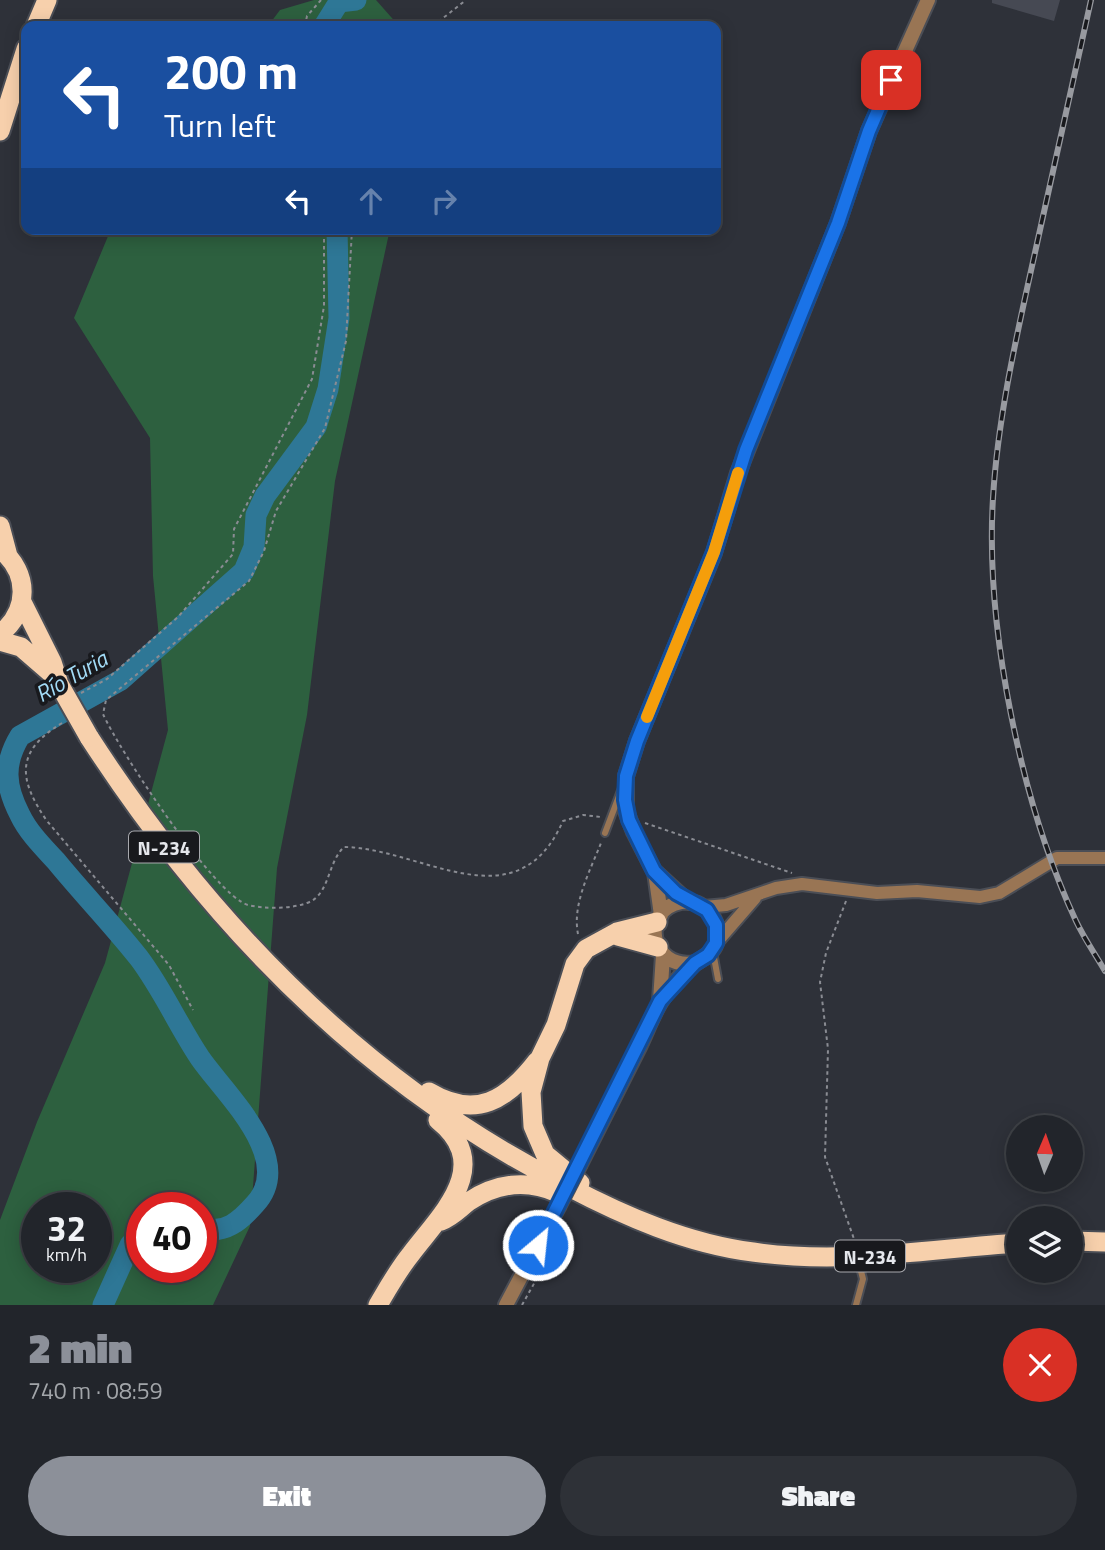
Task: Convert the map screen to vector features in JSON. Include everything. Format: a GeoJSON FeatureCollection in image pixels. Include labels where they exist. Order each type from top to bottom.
{"type":"FeatureCollection","features":[{"type":"Feature","properties":{"kind":"highway"},"geometry":{"type":"LineString","coordinates":[[38,21],[47,0]]}},
{"type":"Feature","properties":{"kind":"highway"},"geometry":{"type":"LineString","coordinates":[[0,131],[21,64]]}},
{"type":"Feature","properties":{"kind":"highway","name":"N-234"},"geometry":{"type":"LineString","coordinates":[[0,526],[4,553],[22,582],[22,602],[52,662],[59,684]]}},
{"type":"Feature","properties":{"kind":"highway"},"geometry":{"type":"LineString","coordinates":[[0,634],[14,620],[22,602]]}},
{"type":"Feature","properties":{"kind":"highway","name":"N-234"},"geometry":{"type":"LineString","coordinates":[[0,641],[21,647],[48,667],[89,737],[164,846],[205,898],[259,956],[383,1069],[453,1120],[525,1165],[599,1203],[693,1239],[721,1246],[799,1258],[857,1257],[1006,1243]]}},
{"type":"Feature","properties":{"kind":"highway"},"geometry":{"type":"LineString","coordinates":[[659,918],[610,935],[586,949],[575,964],[556,1025],[540,1058],[531,1106],[533,1126],[545,1154],[580,1182],[672,1225],[693,1239]]}},
{"type":"Feature","properties":{"kind":"highway"},"geometry":{"type":"LineString","coordinates":[[610,935],[637,939],[660,951]]}},
{"type":"Feature","properties":{"kind":"highway"},"geometry":{"type":"LineString","coordinates":[[344,1036],[433,1094],[466,1105],[487,1104],[504,1096],[540,1058]]}},
{"type":"Feature","properties":{"kind":"highway"},"geometry":{"type":"LineString","coordinates":[[383,1069],[445,1126],[461,1150],[461,1179],[441,1221]]}},
{"type":"Feature","properties":{"kind":"highway"},"geometry":{"type":"LineString","coordinates":[[377,1305],[408,1257],[441,1221],[485,1192],[506,1185],[540,1185],[596,1211],[675,1240],[721,1246]]}},
{"type":"Feature","properties":{"kind":"highway"},"geometry":{"type":"LineString","coordinates":[[1083,1241],[1105,1242]]}},
{"type":"Feature","properties":{"kind":"street"},"geometry":{"type":"LineString","coordinates":[[660,1001],[660,951],[655,933],[659,918],[654,871],[629,820],[625,800],[626,776],[637,741],[714,552],[746,450],[838,223],[869,131],[928,0]]}},
{"type":"Feature","properties":{"kind":"street"},"geometry":{"type":"LineString","coordinates":[[654,871],[688,902],[704,907],[758,895],[776,888],[811,884],[877,893],[917,891],[980,897],[999,893],[1057,858],[1105,858]]}},
{"type":"Feature","properties":{"kind":"street"},"geometry":{"type":"LineString","coordinates":[[506,1305],[580,1164],[660,1001],[695,963],[714,947],[734,919],[758,895]]}},
{"type":"Feature","properties":{"kind":"street"},"geometry":{"type":"LineString","coordinates":[[659,918],[673,905],[688,902]]}},
{"type":"Feature","properties":{"kind":"street"},"geometry":{"type":"LineString","coordinates":[[704,907],[715,921],[714,947]]}},
{"type":"Feature","properties":{"kind":"street"},"geometry":{"type":"LineString","coordinates":[[660,951],[680,964],[695,963]]}},
{"type":"Feature","properties":{"kind":"lane"},"geometry":{"type":"LineString","coordinates":[[605,833],[626,776]]}},
{"type":"Feature","properties":{"kind":"lane"},"geometry":{"type":"LineString","coordinates":[[714,947],[718,979]]}},
{"type":"Feature","properties":{"kind":"lane"},"geometry":{"type":"LineString","coordinates":[[856,1305],[863,1279],[857,1257]]}},
{"type":"Feature","properties":{"kind":"path"},"geometry":{"type":"LineString","coordinates":[[306,21],[321,0]]}},
{"type":"Feature","properties":{"kind":"path"},"geometry":{"type":"LineString","coordinates":[[439,21],[466,0]]}},
{"type":"Feature","properties":{"kind":"path"},"geometry":{"type":"LineString","coordinates":[[82,694],[107,679],[178,617],[233,554],[234,529],[312,379],[324,306],[324,235]]}},
{"type":"Feature","properties":{"kind":"path"},"geometry":{"type":"LineString","coordinates":[[352,235],[346,341],[325,428],[276,512],[264,551],[249,582],[106,700],[103,714],[122,752],[181,835],[219,881],[246,905],[281,908],[307,903],[320,895],[335,855],[344,848],[364,848],[467,875],[499,875],[526,868],[543,856],[563,821],[583,815],[610,818]]}},
{"type":"Feature","properties":{"kind":"path"},"geometry":{"type":"LineString","coordinates":[[94,713],[103,714]]}},
{"type":"Feature","properties":{"kind":"path"},"geometry":{"type":"LineString","coordinates":[[63,723],[32,748],[23,768],[29,795],[47,821],[170,965],[193,1010]]}},
{"type":"Feature","properties":{"kind":"path"},"geometry":{"type":"LineString","coordinates":[[629,820],[799,876],[811,884]]}},
{"type":"Feature","properties":{"kind":"path"},"geometry":{"type":"LineString","coordinates":[[586,949],[579,937],[578,911],[605,833]]}},
{"type":"Feature","properties":{"kind":"path"},"geometry":{"type":"LineString","coordinates":[[851,890],[826,953],[820,982],[828,1049],[825,1157],[851,1226],[857,1257]]}},
{"type":"Feature","properties":{"kind":"path"},"geometry":{"type":"LineString","coordinates":[[522,1305],[550,1255]]}},
{"type":"Feature","properties":{"kind":"green space"},"geometry":{"type":"Polygon","coordinates":[[[314,0],[376,0],[395,21],[272,21],[280,10],[314,0]]]}},
{"type":"Feature","properties":{"kind":"green space"},"geometry":{"type":"Polygon","coordinates":[[[109,235],[389,235],[335,481],[307,715],[277,868],[250,1226],[213,1305],[0,1305],[0,1220],[37,1122],[105,963],[168,730],[153,576],[150,438],[74,318],[109,235]]]}},
{"type":"Feature","properties":{"kind":"building"},"geometry":{"type":"Polygon","coordinates":[[[992,0],[1060,0],[1054,21],[992,3],[992,0]]]}},
{"type":"Feature","properties":{"kind":"waterway","name":"Río Turia"},"geometry":{"type":"LineString","coordinates":[[327,21],[339,2],[356,0]]}},
{"type":"Feature","properties":{"kind":"waterway","name":"Río Turia"},"geometry":{"type":"LineString","coordinates":[[217,1229],[225,1228],[244,1216],[266,1186],[268,1167],[262,1147],[239,1108],[200,1058],[139,958],[27,827],[11,794],[9,766],[20,736],[121,680],[244,571],[254,547],[256,515],[265,496],[316,427],[328,389],[339,318],[337,235]]}},
{"type":"Feature","properties":{"kind":"waterway","name":"Río Turia"},"geometry":{"type":"LineString","coordinates":[[103,1305],[126,1254]]}},
{"type":"Feature","properties":{"kind":"railway"},"geometry":{"type":"LineString","coordinates":[[1091,0],[1010,372],[999,435],[993,498],[992,549],[1001,658],[1023,770],[1056,874],[1079,927],[1105,971]]}},
{"type":"Feature","properties":{"kind":"slow traffic"},"geometry":{"type":"LineString","coordinates":[[647,717],[714,552],[738,473]]}},
{"type":"Feature","properties":{"kind":"route"},"geometry":{"type":"LineString","coordinates":[[538,1245],[660,1001],[695,963],[708,955],[716,943],[716,925],[707,910],[688,902],[654,871],[626,811],[626,776],[637,741],[714,552],[746,450],[838,223],[869,131],[891,80]]}}]}
